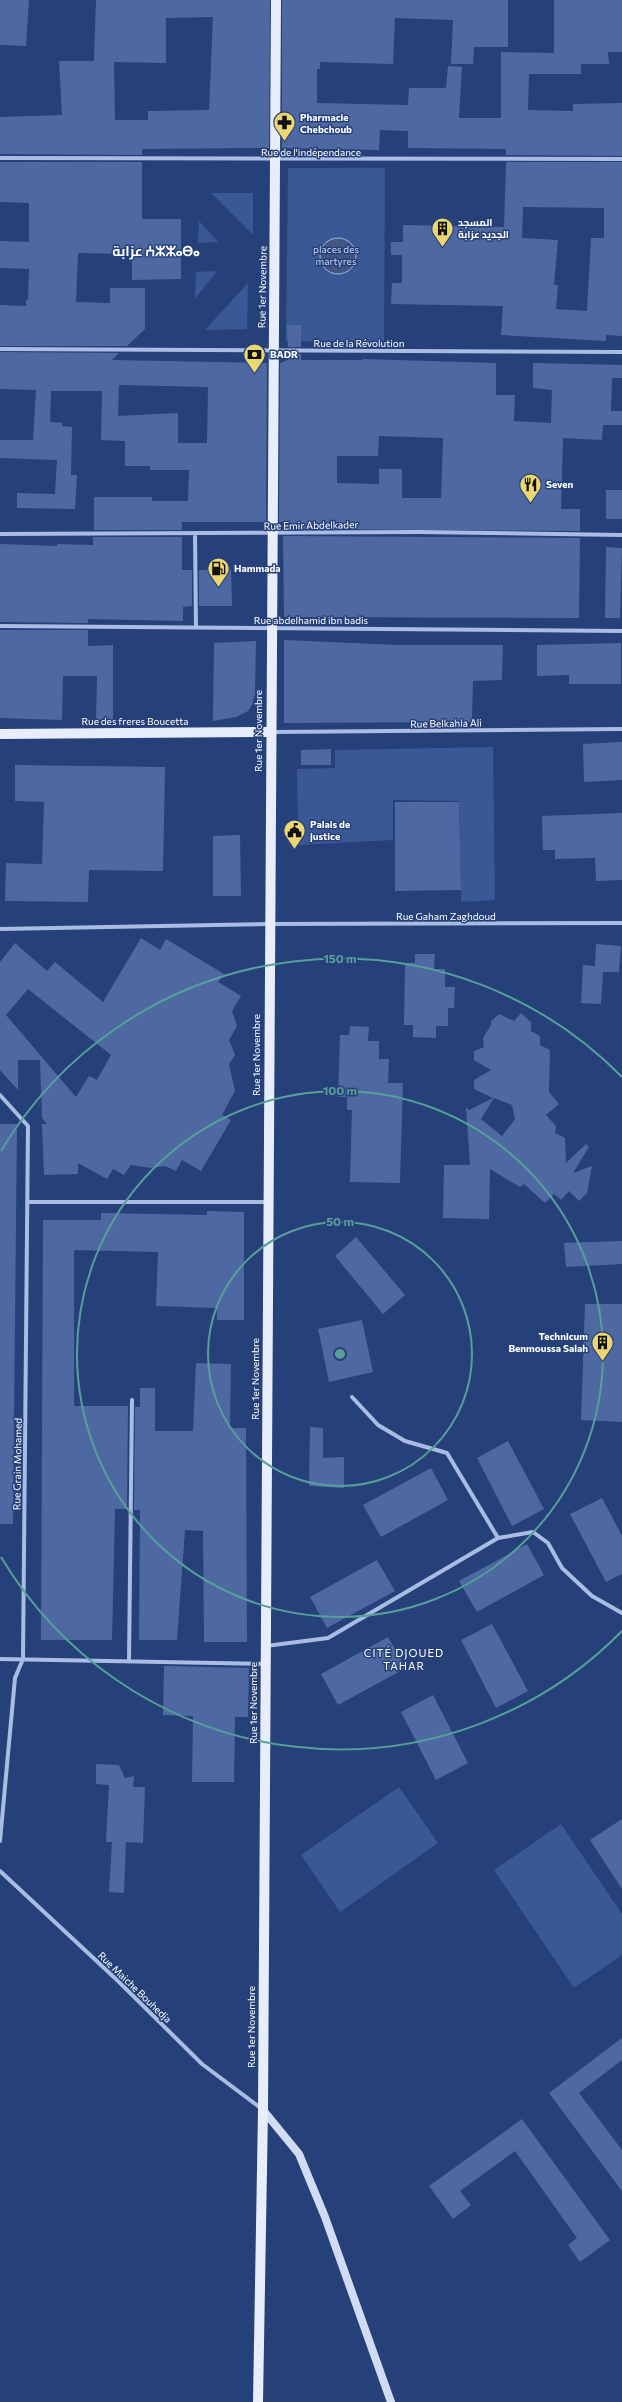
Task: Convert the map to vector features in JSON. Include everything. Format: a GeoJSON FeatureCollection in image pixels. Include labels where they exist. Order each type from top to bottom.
{"type":"FeatureCollection","features":[{"type":"Feature","properties":{"kind":"main road","name":"Rue 1er Novembre"},"geometry":{"type":"LineString","coordinates":[[258,2402],[263,2110],[267,1202],[276,0]]}},
{"type":"Feature","properties":{"kind":"main road","name":"Rue des freres Boucetta"},"geometry":{"type":"LineString","coordinates":[[0,734],[270,732]]}},
{"type":"Feature","properties":{"kind":"main road"},"geometry":{"type":"LineString","coordinates":[[263,2110],[299,2154],[325,2217],[391,2402]]}},
{"type":"Feature","properties":{"kind":"street","name":"Rue de l'indépendance"},"geometry":{"type":"LineString","coordinates":[[0,158],[622,160]]}},
{"type":"Feature","properties":{"kind":"street","name":"Rue de la Révolution"},"geometry":{"type":"LineString","coordinates":[[0,349],[622,352]]}},
{"type":"Feature","properties":{"kind":"street","name":"Rue Emir Abdelkader"},"geometry":{"type":"LineString","coordinates":[[0,534],[272,534],[419,532],[622,535]]}},
{"type":"Feature","properties":{"kind":"street"},"geometry":{"type":"LineString","coordinates":[[195,534],[196,628]]}},
{"type":"Feature","properties":{"kind":"street","name":"Rue abdelhamid ibn badis"},"geometry":{"type":"LineString","coordinates":[[0,626],[622,631]]}},
{"type":"Feature","properties":{"kind":"street","name":"Rue Belkahla Ali"},"geometry":{"type":"LineString","coordinates":[[270,732],[622,729]]}},
{"type":"Feature","properties":{"kind":"street","name":"Rue Gaham Zaghdoud"},"geometry":{"type":"LineString","coordinates":[[0,929],[269,924],[622,923]]}},
{"type":"Feature","properties":{"kind":"street","name":"Rue Grain Mohamed"},"geometry":{"type":"LineString","coordinates":[[0,1095],[28,1126],[23,1659],[15,1678],[0,1841]]}},
{"type":"Feature","properties":{"kind":"street"},"geometry":{"type":"LineString","coordinates":[[27,1202],[267,1202]]}},
{"type":"Feature","properties":{"kind":"street"},"geometry":{"type":"LineString","coordinates":[[352,1397],[378,1426],[405,1441],[447,1453],[498,1538]]}},
{"type":"Feature","properties":{"kind":"street"},"geometry":{"type":"LineString","coordinates":[[129,1661],[132,1400]]}},
{"type":"Feature","properties":{"kind":"street"},"geometry":{"type":"LineString","coordinates":[[265,1646],[328,1638],[498,1538],[533,1532],[548,1543],[562,1568],[592,1596],[622,1613]]}},
{"type":"Feature","properties":{"kind":"street"},"geometry":{"type":"LineString","coordinates":[[0,1659],[265,1664]]}},
{"type":"Feature","properties":{"kind":"street","name":"Rue Maiche Bouhedja"},"geometry":{"type":"LineString","coordinates":[[0,1870],[117,1980],[202,2064],[263,2110]]}},
{"type":"Feature","properties":{"kind":"green space","name":"places des martyres"},"geometry":{"type":"Polygon","coordinates":[[[288,168],[385,168],[384,342],[286,341],[288,168]]]}},
{"type":"Feature","properties":{"kind":"green space"},"geometry":{"type":"Polygon","coordinates":[[[211,193],[253,193],[253,235],[211,193]]]}},
{"type":"Feature","properties":{"kind":"green space"},"geometry":{"type":"Polygon","coordinates":[[[199,221],[218,242],[198,243],[199,221]]]}},
{"type":"Feature","properties":{"kind":"green space"},"geometry":{"type":"Polygon","coordinates":[[[217,271],[195,299],[196,272],[217,271]]]}},
{"type":"Feature","properties":{"kind":"green space"},"geometry":{"type":"Polygon","coordinates":[[[248,283],[247,329],[205,330],[248,283]]]}},
{"type":"Feature","properties":{"kind":"green space"},"geometry":{"type":"Polygon","coordinates":[[[493,747],[495,900],[461,902],[459,801],[393,800],[393,840],[298,845],[297,769],[335,768],[335,750],[493,747]]]}},
{"type":"Feature","properties":{"kind":"green space"},"geometry":{"type":"Polygon","coordinates":[[[399,1787],[438,1843],[340,1912],[301,1855],[399,1787]]]}},
{"type":"Feature","properties":{"kind":"green space"},"geometry":{"type":"Polygon","coordinates":[[[561,1824],[622,1914],[622,1955],[574,1988],[494,1870],[561,1824]]]}},
{"type":"Feature","properties":{"kind":"shaded area"},"geometry":{"type":"Polygon","coordinates":[[[342,238],[351,243],[355,249],[355,263],[351,269],[342,274],[334,274],[325,269],[321,263],[320,252],[325,243],[331,239],[342,238]]]}},
{"type":"Feature","properties":{"kind":"building"},"geometry":{"type":"Polygon","coordinates":[[[0,0],[29,0],[26,46],[0,45],[0,0]]]}},
{"type":"Feature","properties":{"kind":"building"},"geometry":{"type":"Polygon","coordinates":[[[96,0],[270,0],[269,148],[142,149],[142,155],[0,154],[0,117],[62,115],[59,61],[94,61],[96,0]],[[213,17],[166,18],[166,63],[114,62],[115,120],[148,120],[148,111],[209,110],[213,17]]]}},
{"type":"Feature","properties":{"kind":"building"},"geometry":{"type":"Polygon","coordinates":[[[282,0],[508,0],[508,47],[474,47],[473,64],[451,64],[453,20],[395,18],[393,64],[320,62],[320,69],[317,69],[317,103],[408,105],[409,88],[446,88],[448,66],[462,67],[459,118],[501,118],[501,52],[554,53],[554,0],[622,0],[622,52],[608,52],[609,64],[581,64],[581,74],[529,74],[528,110],[573,111],[573,104],[622,103],[622,156],[506,155],[506,149],[408,148],[408,131],[380,130],[379,150],[282,148],[282,0]]]}},
{"type":"Feature","properties":{"kind":"building"},"geometry":{"type":"Polygon","coordinates":[[[0,162],[142,162],[142,219],[181,219],[181,279],[132,280],[132,254],[78,253],[76,302],[110,303],[110,288],[145,288],[145,329],[127,346],[0,346],[0,305],[26,306],[26,300],[28,300],[29,269],[0,268],[0,241],[29,242],[29,203],[0,202],[0,162]]]}},
{"type":"Feature","properties":{"kind":"building"},"geometry":{"type":"Polygon","coordinates":[[[506,162],[622,162],[622,336],[606,335],[606,341],[501,335],[503,306],[391,304],[392,283],[402,283],[402,255],[391,255],[391,242],[403,242],[403,225],[504,227],[506,162]],[[523,207],[522,238],[558,240],[554,285],[558,285],[556,309],[587,311],[591,238],[604,238],[604,208],[523,207]]]}},
{"type":"Feature","properties":{"kind":"building"},"geometry":{"type":"Polygon","coordinates":[[[287,325],[301,325],[301,347],[288,347],[287,325]]]}},
{"type":"Feature","properties":{"kind":"building"},"geometry":{"type":"Polygon","coordinates":[[[0,352],[119,353],[112,360],[267,363],[266,522],[182,522],[182,530],[94,530],[94,497],[152,497],[152,501],[188,501],[189,470],[150,470],[150,466],[125,466],[125,441],[101,440],[102,391],[51,391],[50,422],[62,423],[62,426],[72,427],[71,475],[77,475],[75,509],[17,508],[17,493],[55,494],[57,460],[0,458],[0,440],[33,440],[36,390],[0,389],[0,352]],[[119,385],[118,416],[178,413],[178,443],[207,443],[208,387],[119,385]]]}},
{"type":"Feature","properties":{"kind":"building"},"geometry":{"type":"Polygon","coordinates":[[[288,354],[301,354],[301,360],[363,359],[496,363],[496,395],[515,395],[514,421],[551,423],[552,390],[533,388],[533,363],[622,365],[622,378],[612,378],[611,411],[622,411],[622,425],[603,425],[602,440],[563,438],[561,509],[580,509],[580,531],[283,529],[283,522],[279,522],[280,363],[288,360],[288,354]],[[379,436],[378,456],[337,456],[337,483],[379,484],[379,469],[402,469],[402,498],[441,498],[443,438],[379,436]]]}},
{"type":"Feature","properties":{"kind":"building"},"geometry":{"type":"Polygon","coordinates":[[[606,490],[622,490],[622,519],[606,519],[606,490]]]}},
{"type":"Feature","properties":{"kind":"building"},"geometry":{"type":"Polygon","coordinates":[[[283,536],[580,538],[579,618],[284,617],[283,536]]]}},
{"type":"Feature","properties":{"kind":"building"},"geometry":{"type":"Polygon","coordinates":[[[93,537],[182,537],[182,570],[192,570],[192,606],[183,607],[183,621],[88,619],[88,623],[0,622],[0,544],[57,546],[57,544],[93,545],[93,537]]]}},
{"type":"Feature","properties":{"kind":"building"},"geometry":{"type":"Polygon","coordinates":[[[606,547],[622,548],[620,618],[605,618],[606,547]]]}},
{"type":"Feature","properties":{"kind":"building","name":"Hammada"},"geometry":{"type":"Polygon","coordinates":[[[231,569],[232,606],[199,606],[199,570],[231,569]]]}},
{"type":"Feature","properties":{"kind":"building"},"geometry":{"type":"Polygon","coordinates":[[[0,630],[88,630],[88,646],[113,645],[113,720],[96,720],[97,676],[63,676],[62,720],[0,718],[0,630]]]}},
{"type":"Feature","properties":{"kind":"building"},"geometry":{"type":"Polygon","coordinates":[[[284,640],[398,645],[503,645],[502,680],[473,681],[472,722],[284,723],[284,640]]]}},
{"type":"Feature","properties":{"kind":"building"},"geometry":{"type":"Polygon","coordinates":[[[256,641],[255,694],[252,705],[248,711],[236,717],[213,721],[214,643],[256,641]]]}},
{"type":"Feature","properties":{"kind":"building"},"geometry":{"type":"Polygon","coordinates":[[[621,643],[621,684],[569,684],[569,675],[537,676],[537,645],[621,643]]]}},
{"type":"Feature","properties":{"kind":"building"},"geometry":{"type":"Polygon","coordinates":[[[622,742],[622,780],[584,782],[583,744],[622,742]]]}},
{"type":"Feature","properties":{"kind":"building"},"geometry":{"type":"Polygon","coordinates":[[[331,749],[331,765],[301,765],[301,750],[331,749]]]}},
{"type":"Feature","properties":{"kind":"building"},"geometry":{"type":"Polygon","coordinates":[[[15,765],[165,767],[163,871],[89,870],[88,902],[5,901],[6,863],[42,864],[44,802],[15,801],[15,765]]]}},
{"type":"Feature","properties":{"kind":"building"},"geometry":{"type":"Polygon","coordinates":[[[395,802],[459,802],[461,890],[395,891],[395,802]]]}},
{"type":"Feature","properties":{"kind":"building"},"geometry":{"type":"Polygon","coordinates":[[[622,813],[622,880],[596,881],[595,858],[555,859],[555,850],[543,850],[542,816],[622,813]]]}},
{"type":"Feature","properties":{"kind":"building"},"geometry":{"type":"Polygon","coordinates":[[[240,835],[241,896],[213,896],[213,836],[240,835]]]}},
{"type":"Feature","properties":{"kind":"building"},"geometry":{"type":"Polygon","coordinates":[[[141,938],[160,950],[166,939],[224,974],[218,982],[241,996],[232,1011],[237,1026],[229,1040],[235,1055],[229,1064],[235,1091],[222,1115],[231,1120],[201,1171],[182,1160],[176,1171],[165,1166],[151,1168],[131,1165],[124,1175],[113,1169],[107,1179],[78,1163],[78,1174],[44,1175],[42,1124],[47,1124],[42,1118],[40,1060],[18,1060],[18,1090],[0,1070],[0,962],[15,943],[47,971],[55,962],[103,1002],[141,938]],[[28,989],[6,1015],[76,1097],[89,1076],[97,1080],[111,1055],[28,989]]]}},
{"type":"Feature","properties":{"kind":"building"},"geometry":{"type":"Polygon","coordinates":[[[596,944],[621,946],[619,972],[603,972],[601,1004],[581,1003],[583,965],[595,966],[596,944]]]}},
{"type":"Feature","properties":{"kind":"building"},"geometry":{"type":"Polygon","coordinates":[[[415,954],[435,954],[434,969],[445,969],[445,987],[455,987],[454,1008],[448,1008],[448,1026],[436,1026],[436,1038],[413,1037],[413,1025],[404,1025],[405,963],[415,963],[415,954]]]}},
{"type":"Feature","properties":{"kind":"building"},"geometry":{"type":"Polygon","coordinates":[[[521,1013],[531,1022],[531,1031],[540,1036],[540,1045],[550,1050],[549,1092],[559,1104],[546,1115],[556,1126],[555,1133],[565,1138],[566,1163],[586,1144],[589,1147],[573,1173],[592,1166],[587,1193],[579,1201],[569,1191],[561,1200],[554,1194],[545,1203],[524,1184],[520,1187],[490,1169],[489,1219],[443,1218],[444,1165],[470,1165],[466,1107],[469,1110],[493,1098],[474,1089],[474,1080],[491,1070],[474,1060],[474,1051],[484,1047],[483,1038],[491,1025],[491,1021],[499,1014],[514,1021],[521,1013]],[[494,1098],[481,1119],[502,1136],[515,1119],[512,1105],[494,1098]]]}},
{"type":"Feature","properties":{"kind":"building"},"geometry":{"type":"Polygon","coordinates":[[[350,1026],[369,1027],[368,1041],[379,1041],[379,1059],[389,1059],[388,1083],[403,1083],[400,1183],[350,1182],[352,1110],[347,1110],[347,1097],[338,1097],[340,1035],[349,1035],[350,1026]]]}},
{"type":"Feature","properties":{"kind":"building"},"geometry":{"type":"Polygon","coordinates":[[[0,1124],[17,1124],[13,1524],[0,1524],[0,1124]]]}},
{"type":"Feature","properties":{"kind":"building"},"geometry":{"type":"Polygon","coordinates":[[[207,1211],[244,1212],[244,1320],[217,1320],[217,1308],[156,1306],[158,1252],[74,1250],[74,1406],[128,1406],[127,1509],[115,1509],[112,1640],[41,1640],[43,1220],[101,1220],[101,1213],[207,1215],[207,1211]]]}},
{"type":"Feature","properties":{"kind":"building"},"geometry":{"type":"Polygon","coordinates":[[[356,1237],[405,1295],[383,1314],[335,1256],[356,1237]]]}},
{"type":"Feature","properties":{"kind":"building"},"geometry":{"type":"Polygon","coordinates":[[[622,1241],[622,1264],[566,1267],[564,1243],[622,1241]]]}},
{"type":"Feature","properties":{"kind":"building","name":"Technicum Benmoussa Salah"},"geometry":{"type":"Polygon","coordinates":[[[585,1304],[622,1304],[622,1422],[581,1420],[585,1304]]]}},
{"type":"Feature","properties":{"kind":"building"},"geometry":{"type":"Polygon","coordinates":[[[362,1320],[373,1372],[329,1382],[318,1329],[362,1320]]]}},
{"type":"Feature","properties":{"kind":"building"},"geometry":{"type":"Polygon","coordinates":[[[196,1363],[231,1364],[230,1428],[246,1428],[247,1642],[204,1642],[203,1531],[185,1530],[177,1640],[139,1640],[140,1510],[134,1510],[135,1407],[140,1407],[140,1388],[155,1388],[155,1431],[193,1431],[196,1363]]]}},
{"type":"Feature","properties":{"kind":"building"},"geometry":{"type":"Polygon","coordinates":[[[310,1427],[323,1428],[323,1458],[344,1457],[344,1488],[309,1486],[310,1427]]]}},
{"type":"Feature","properties":{"kind":"building"},"geometry":{"type":"Polygon","coordinates":[[[508,1441],[544,1509],[512,1526],[477,1458],[508,1441]]]}},
{"type":"Feature","properties":{"kind":"building"},"geometry":{"type":"Polygon","coordinates":[[[431,1468],[448,1500],[381,1537],[363,1505],[431,1468]]]}},
{"type":"Feature","properties":{"kind":"building"},"geometry":{"type":"Polygon","coordinates":[[[602,1498],[622,1536],[622,1574],[606,1582],[570,1514],[602,1498]]]}},
{"type":"Feature","properties":{"kind":"building"},"geometry":{"type":"Polygon","coordinates":[[[527,1544],[544,1575],[477,1612],[459,1581],[527,1544]]]}},
{"type":"Feature","properties":{"kind":"building"},"geometry":{"type":"Polygon","coordinates":[[[377,1560],[395,1591],[327,1628],[310,1597],[377,1560]]]}},
{"type":"Feature","properties":{"kind":"building"},"geometry":{"type":"Polygon","coordinates":[[[492,1624],[528,1691],[496,1708],[461,1640],[492,1624]]]}},
{"type":"Feature","properties":{"kind":"building"},"geometry":{"type":"Polygon","coordinates":[[[388,1637],[406,1668],[338,1705],[321,1674],[388,1637]]]}},
{"type":"Feature","properties":{"kind":"building"},"geometry":{"type":"Polygon","coordinates":[[[164,1666],[249,1668],[248,1717],[235,1717],[234,1782],[192,1782],[193,1716],[163,1715],[164,1666]]]}},
{"type":"Feature","properties":{"kind":"building"},"geometry":{"type":"Polygon","coordinates":[[[433,1695],[468,1763],[436,1780],[401,1712],[433,1695]]]}},
{"type":"Feature","properties":{"kind":"building"},"geometry":{"type":"Polygon","coordinates":[[[96,1764],[119,1765],[125,1778],[134,1776],[133,1787],[145,1787],[143,1843],[126,1842],[124,1893],[109,1892],[112,1842],[106,1842],[109,1785],[96,1784],[96,1764]]]}},
{"type":"Feature","properties":{"kind":"building"},"geometry":{"type":"Polygon","coordinates":[[[622,1819],[622,1889],[590,1840],[622,1819]]]}},
{"type":"Feature","properties":{"kind":"building"},"geometry":{"type":"Polygon","coordinates":[[[622,2038],[622,2060],[579,2093],[622,2150],[622,2191],[549,2093],[622,2038]]]}},
{"type":"Feature","properties":{"kind":"building"},"geometry":{"type":"Polygon","coordinates":[[[522,2119],[610,2240],[580,2262],[568,2245],[577,2238],[515,2151],[460,2191],[471,2205],[453,2219],[429,2186],[522,2119]]]}},
{"type":"Feature","properties":{"kind":"place","name":"Pharmacie Chebchoub"},"geometry":{"type":"Point","coordinates":[284,142]}},
{"type":"Feature","properties":{"kind":"place","name":"المسجد الجديد عزابة"},"geometry":{"type":"Point","coordinates":[443,248]}},
{"type":"Feature","properties":{"kind":"place","name":"BADR"},"geometry":{"type":"Point","coordinates":[255,374]}},
{"type":"Feature","properties":{"kind":"place","name":"Seven"},"geometry":{"type":"Point","coordinates":[531,504]}},
{"type":"Feature","properties":{"kind":"place","name":"Hammada"},"geometry":{"type":"Point","coordinates":[219,588]}},
{"type":"Feature","properties":{"kind":"place","name":"Palais de justice"},"geometry":{"type":"Point","coordinates":[295,850]}},
{"type":"Feature","properties":{"kind":"place","name":"Technicum Benmoussa Salah"},"geometry":{"type":"Point","coordinates":[603,1362]}},
{"type":"Feature","properties":{"kind":"district","name":"عزابة ⵄⵣⵣⴰⴱⴰ"},"geometry":{"type":"Point","coordinates":[156,251]}},
{"type":"Feature","properties":{"kind":"district","name":"CITÉ DJOUED TAHAR"},"geometry":{"type":"Point","coordinates":[404,1659]}}]}
